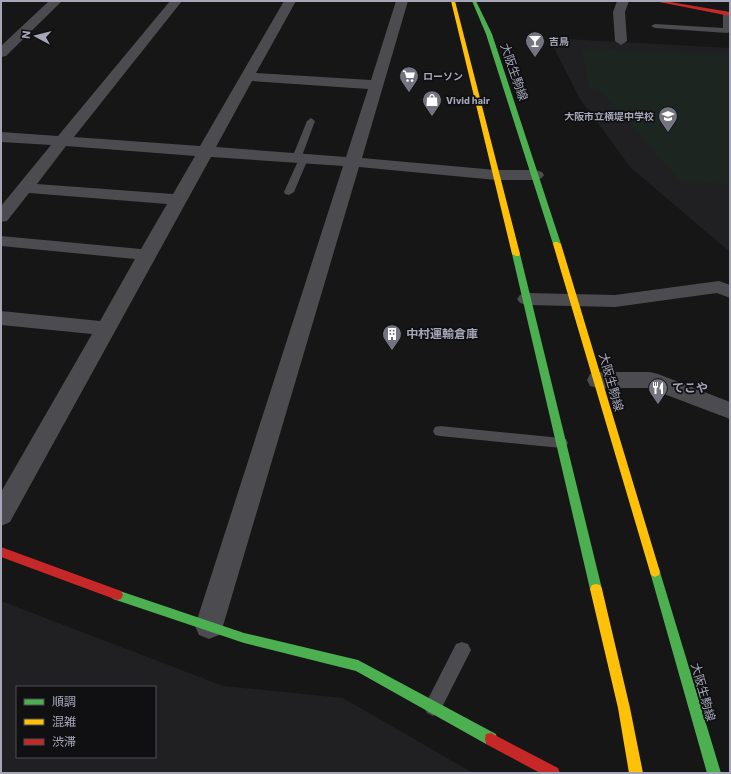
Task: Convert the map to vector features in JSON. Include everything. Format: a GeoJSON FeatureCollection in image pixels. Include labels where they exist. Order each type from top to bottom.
{"type":"FeatureCollection","features":[{"type":"Feature","properties":{"kind":"main road"},"geometry":{"type":"LineString","coordinates":[[453,1],[527,299],[624,708],[636,773]]}},
{"type":"Feature","properties":{"kind":"main road","name":"大阪生駒線"},"geometry":{"type":"LineString","coordinates":[[474,1],[478,14],[488,34],[536,176],[575,300],[714,773]]}},
{"type":"Feature","properties":{"kind":"main road"},"geometry":{"type":"LineString","coordinates":[[656,1],[729,11]]}},
{"type":"Feature","properties":{"kind":"main road"},"geometry":{"type":"LineString","coordinates":[[707,1],[729,11]]}},
{"type":"Feature","properties":{"kind":"main road"},"geometry":{"type":"LineString","coordinates":[[1,552],[101,590],[244,638],[358,666],[553,773]]}},
{"type":"Feature","properties":{"kind":"street"},"geometry":{"type":"LineString","coordinates":[[1,53],[56,1]]}},
{"type":"Feature","properties":{"kind":"street"},"geometry":{"type":"LineString","coordinates":[[1,217],[64,142],[176,1]]}},
{"type":"Feature","properties":{"kind":"street"},"geometry":{"type":"LineString","coordinates":[[1,515],[290,1]]}},
{"type":"Feature","properties":{"kind":"street"},"geometry":{"type":"LineString","coordinates":[[209,626],[402,1]]}},
{"type":"Feature","properties":{"kind":"street"},"geometry":{"type":"LineString","coordinates":[[621,41],[620,12],[623,1]]}},
{"type":"Feature","properties":{"kind":"street"},"geometry":{"type":"LineString","coordinates":[[247,77],[377,85]]}},
{"type":"Feature","properties":{"kind":"street"},"geometry":{"type":"LineString","coordinates":[[1,137],[353,162],[496,175],[536,176]]}},
{"type":"Feature","properties":{"kind":"street"},"geometry":{"type":"LineString","coordinates":[[25,188],[178,200]]}},
{"type":"Feature","properties":{"kind":"street"},"geometry":{"type":"LineString","coordinates":[[1,241],[147,255]]}},
{"type":"Feature","properties":{"kind":"street"},"geometry":{"type":"LineString","coordinates":[[527,299],[615,301],[719,286],[730,292]]}},
{"type":"Feature","properties":{"kind":"street"},"geometry":{"type":"LineString","coordinates":[[1,318],[106,328]]}},
{"type":"Feature","properties":{"kind":"street"},"geometry":{"type":"LineString","coordinates":[[598,380],[650,380],[730,411]]}},
{"type":"Feature","properties":{"kind":"lane"},"geometry":{"type":"LineString","coordinates":[[655,26],[727,31],[729,11]]}},
{"type":"Feature","properties":{"kind":"lane"},"geometry":{"type":"LineString","coordinates":[[289,192],[311,121]]}},
{"type":"Feature","properties":{"kind":"lane"},"geometry":{"type":"LineString","coordinates":[[440,431],[561,443]]}},
{"type":"Feature","properties":{"kind":"lane"},"geometry":{"type":"LineString","coordinates":[[433,707],[462,650]]}},
{"type":"Feature","properties":{"kind":"shaded area","name":"大阪市立横堤中学校"},"geometry":{"type":"Polygon","coordinates":[[[549,38],[730,48],[730,252],[631,168],[580,99],[549,38]]]}},
{"type":"Feature","properties":{"kind":"shaded area","name":"大阪市立横堤中学校"},"geometry":{"type":"Polygon","coordinates":[[[581,49],[730,55],[730,184],[681,182],[601,91],[590,90],[581,49]]]}},
{"type":"Feature","properties":{"kind":"shaded area"},"geometry":{"type":"Polygon","coordinates":[[[1,601],[223,686],[343,698],[473,773],[1,773],[1,601]]]}},
{"type":"Feature","properties":{"kind":"traffic: fast"},"geometry":{"type":"LineString","coordinates":[[474,1],[489,34],[557,244]]}},
{"type":"Feature","properties":{"kind":"traffic: fast"},"geometry":{"type":"LineString","coordinates":[[516,254],[596,589]]}},
{"type":"Feature","properties":{"kind":"traffic: fast"},"geometry":{"type":"LineString","coordinates":[[655,572],[714,773]]}},
{"type":"Feature","properties":{"kind":"traffic: fast"},"geometry":{"type":"LineString","coordinates":[[117,595],[244,638],[358,666],[491,739]]}},
{"type":"Feature","properties":{"kind":"traffic: slow"},"geometry":{"type":"LineString","coordinates":[[453,1],[516,254]]}},
{"type":"Feature","properties":{"kind":"traffic: slow"},"geometry":{"type":"LineString","coordinates":[[557,244],[655,572]]}},
{"type":"Feature","properties":{"kind":"traffic: slow"},"geometry":{"type":"LineString","coordinates":[[596,589],[624,708],[636,773]]}},
{"type":"Feature","properties":{"kind":"traffic: jam"},"geometry":{"type":"LineString","coordinates":[[656,1],[730,14]]}},
{"type":"Feature","properties":{"kind":"traffic: jam"},"geometry":{"type":"LineString","coordinates":[[1,552],[117,595]]}},
{"type":"Feature","properties":{"kind":"traffic: jam"},"geometry":{"type":"LineString","coordinates":[[491,739],[553,773]]}},
{"type":"Feature","properties":{"kind":"place","name":"吉鳥"},"geometry":{"type":"Point","coordinates":[535,58]}},
{"type":"Feature","properties":{"kind":"place","name":"ローソン"},"geometry":{"type":"Point","coordinates":[409,93]}},
{"type":"Feature","properties":{"kind":"place","name":"Vivid hair"},"geometry":{"type":"Point","coordinates":[432,117]}},
{"type":"Feature","properties":{"kind":"place","name":"大阪市立横堤中学校"},"geometry":{"type":"Point","coordinates":[668,133]}},
{"type":"Feature","properties":{"kind":"place","name":"中村運輸倉庫"},"geometry":{"type":"Point","coordinates":[392,351]}},
{"type":"Feature","properties":{"kind":"place","name":"てこや"},"geometry":{"type":"Point","coordinates":[658,405]}}]}
